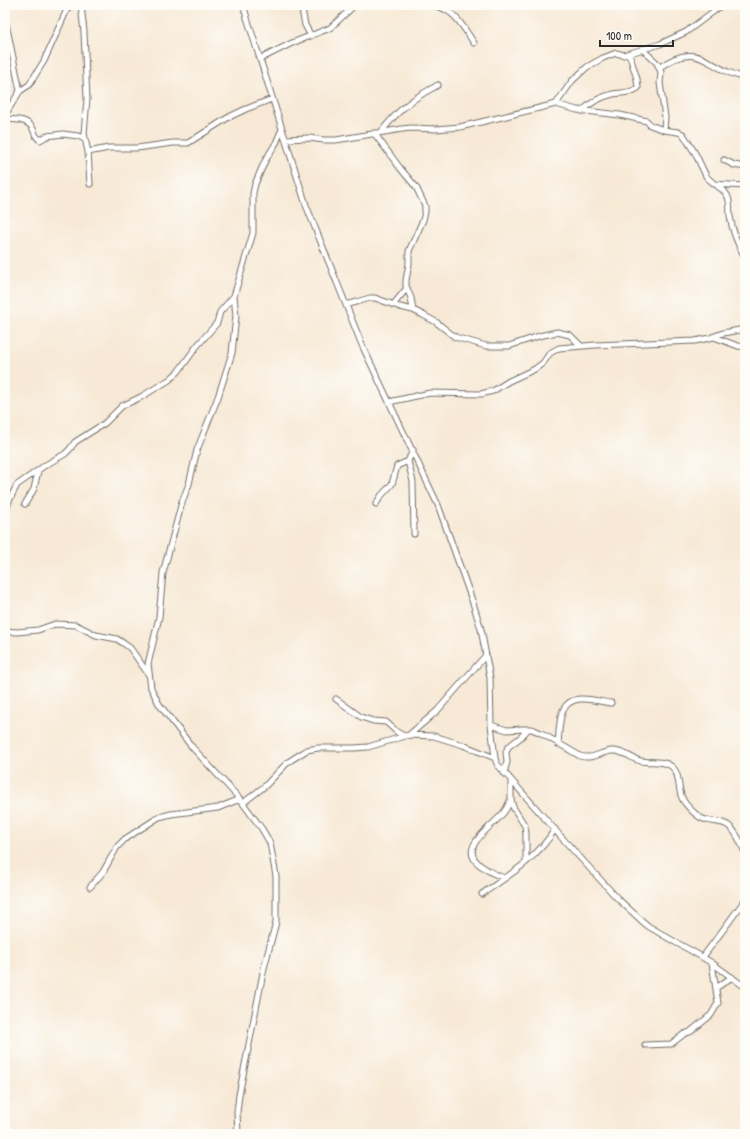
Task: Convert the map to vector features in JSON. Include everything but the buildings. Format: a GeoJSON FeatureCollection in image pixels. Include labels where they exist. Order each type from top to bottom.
{"type":"FeatureCollection","features":[{"type":"Feature","properties":{"kind":"street"},"geometry":{"type":"LineString","coordinates":[[5,115],[20,91],[28,85],[44,61],[69,5]]}},
{"type":"Feature","properties":{"kind":"street"},"geometry":{"type":"LineString","coordinates":[[81,5],[84,32],[87,99],[84,133],[88,152],[90,184]]}},
{"type":"Feature","properties":{"kind":"street"},"geometry":{"type":"LineString","coordinates":[[243,5],[306,205],[360,339],[438,505],[479,623],[490,678],[491,725],[496,758],[500,768],[618,899],[641,920],[648,926],[703,957],[745,987]]}},
{"type":"Feature","properties":{"kind":"street"},"geometry":{"type":"LineString","coordinates":[[301,5],[305,25],[311,36]]}},
{"type":"Feature","properties":{"kind":"street"},"geometry":{"type":"LineString","coordinates":[[260,59],[286,46],[330,28],[355,5]]}},
{"type":"Feature","properties":{"kind":"street"},"geometry":{"type":"LineString","coordinates":[[429,5],[439,6],[454,14],[474,43]]}},
{"type":"Feature","properties":{"kind":"street"},"geometry":{"type":"LineString","coordinates":[[556,104],[572,81],[587,67],[616,53],[624,55],[674,38],[686,32],[722,5]]}},
{"type":"Feature","properties":{"kind":"street"},"geometry":{"type":"LineString","coordinates":[[5,19],[20,91]]}},
{"type":"Feature","properties":{"kind":"street"},"geometry":{"type":"LineString","coordinates":[[642,49],[658,63],[660,67],[660,88],[665,117],[664,130]]}},
{"type":"Feature","properties":{"kind":"street"},"geometry":{"type":"LineString","coordinates":[[582,111],[595,100],[612,94],[629,93],[638,88],[637,79],[629,53]]}},
{"type":"Feature","properties":{"kind":"street"},"geometry":{"type":"LineString","coordinates":[[660,67],[686,55],[702,58],[728,72],[745,77]]}},
{"type":"Feature","properties":{"kind":"street"},"geometry":{"type":"LineString","coordinates":[[382,132],[391,120],[410,101],[438,85]]}},
{"type":"Feature","properties":{"kind":"street"},"geometry":{"type":"LineString","coordinates":[[88,152],[111,148],[137,148],[173,142],[188,143],[229,117],[272,98]]}},
{"type":"Feature","properties":{"kind":"street"},"geometry":{"type":"LineString","coordinates":[[285,139],[309,138],[336,140],[412,128],[436,129],[460,127],[556,104],[582,111],[620,115],[647,121],[650,124],[664,130],[678,132],[684,135],[706,176],[713,184],[724,192],[729,199],[732,223],[737,240],[745,257]]}},
{"type":"Feature","properties":{"kind":"street"},"geometry":{"type":"LineString","coordinates":[[5,120],[20,120],[27,123],[32,127],[36,137],[40,140],[47,136],[62,134],[78,136],[85,140]]}},
{"type":"Feature","properties":{"kind":"street"},"geometry":{"type":"LineString","coordinates":[[238,1134],[239,1095],[264,968],[275,931],[277,903],[276,876],[270,843],[242,801],[192,747],[159,704],[151,688],[148,674],[148,664],[159,617],[164,568],[182,502],[189,484],[197,450],[218,397],[232,352],[236,316],[234,296],[253,233],[253,193],[255,184],[282,129]]}},
{"type":"Feature","properties":{"kind":"street"},"geometry":{"type":"LineString","coordinates":[[374,133],[400,168],[416,186],[425,206],[423,220],[409,251],[409,264],[406,280],[413,310]]}},
{"type":"Feature","properties":{"kind":"street"},"geometry":{"type":"LineString","coordinates":[[724,160],[734,165],[745,167]]}},
{"type":"Feature","properties":{"kind":"street"},"geometry":{"type":"LineString","coordinates":[[713,184],[745,186]]}},
{"type":"Feature","properties":{"kind":"street"},"geometry":{"type":"LineString","coordinates":[[393,305],[407,288]]}},
{"type":"Feature","properties":{"kind":"street"},"geometry":{"type":"LineString","coordinates":[[5,513],[9,500],[17,485],[65,454],[75,442],[106,423],[122,406],[161,386],[178,372],[197,346],[217,323],[220,312],[234,296]]}},
{"type":"Feature","properties":{"kind":"street"},"geometry":{"type":"LineString","coordinates":[[346,305],[375,298],[393,305],[413,310],[436,322],[455,337],[486,346],[509,346],[557,332],[570,335],[581,346]]}},
{"type":"Feature","properties":{"kind":"street"},"geometry":{"type":"LineString","coordinates":[[709,338],[723,333],[745,329]]}},
{"type":"Feature","properties":{"kind":"street"},"geometry":{"type":"LineString","coordinates":[[389,402],[430,393],[481,394],[493,391],[509,381],[535,369],[543,363],[554,350],[559,348],[695,341],[714,337],[745,347]]}},
{"type":"Feature","properties":{"kind":"street"},"geometry":{"type":"LineString","coordinates":[[413,450],[408,461],[413,482],[414,534]]}},
{"type":"Feature","properties":{"kind":"street"},"geometry":{"type":"LineString","coordinates":[[376,504],[392,484],[396,466],[408,461]]}},
{"type":"Feature","properties":{"kind":"street"},"geometry":{"type":"LineString","coordinates":[[25,504],[34,489],[38,471]]}},
{"type":"Feature","properties":{"kind":"street"},"geometry":{"type":"LineString","coordinates":[[5,631],[17,632],[38,630],[56,624],[76,625],[96,634],[117,639],[123,643],[133,652],[148,674]]}},
{"type":"Feature","properties":{"kind":"street"},"geometry":{"type":"LineString","coordinates":[[407,736],[437,711],[486,655]]}},
{"type":"Feature","properties":{"kind":"street"},"geometry":{"type":"LineString","coordinates":[[336,699],[361,717],[373,721],[386,722],[397,732],[407,736]]}},
{"type":"Feature","properties":{"kind":"street"},"geometry":{"type":"LineString","coordinates":[[558,744],[561,716],[567,704],[580,699],[611,703]]}},
{"type":"Feature","properties":{"kind":"street"},"geometry":{"type":"LineString","coordinates":[[491,725],[507,730],[528,729],[541,733],[558,744],[586,758],[593,758],[608,752],[618,751],[640,761],[664,763],[671,766],[677,775],[679,789],[683,800],[701,818],[709,822],[729,825],[745,852]]}},
{"type":"Feature","properties":{"kind":"street"},"geometry":{"type":"LineString","coordinates":[[504,772],[507,762],[506,752],[508,747],[521,737],[528,729]]}},
{"type":"Feature","properties":{"kind":"street"},"geometry":{"type":"LineString","coordinates":[[90,887],[103,872],[117,847],[125,839],[158,817],[218,808],[242,801],[266,786],[288,762],[307,750],[318,748],[368,747],[407,736],[434,736],[463,745],[496,758]]}},
{"type":"Feature","properties":{"kind":"street"},"geometry":{"type":"LineString","coordinates":[[511,781],[511,799],[513,807],[525,826],[527,840],[526,862]]}},
{"type":"Feature","properties":{"kind":"street"},"geometry":{"type":"LineString","coordinates":[[505,878],[496,875],[475,861],[472,852],[474,844],[505,811],[511,799]]}},
{"type":"Feature","properties":{"kind":"street"},"geometry":{"type":"LineString","coordinates":[[482,894],[526,862],[548,839],[555,829]]}},
{"type":"Feature","properties":{"kind":"street"},"geometry":{"type":"LineString","coordinates":[[703,957],[745,900]]}},
{"type":"Feature","properties":{"kind":"street"},"geometry":{"type":"LineString","coordinates":[[645,1045],[671,1044],[695,1028],[710,1014],[718,1003],[712,963]]}},
{"type":"Feature","properties":{"kind":"street"},"geometry":{"type":"LineString","coordinates":[[716,988],[732,977]]}}]}
